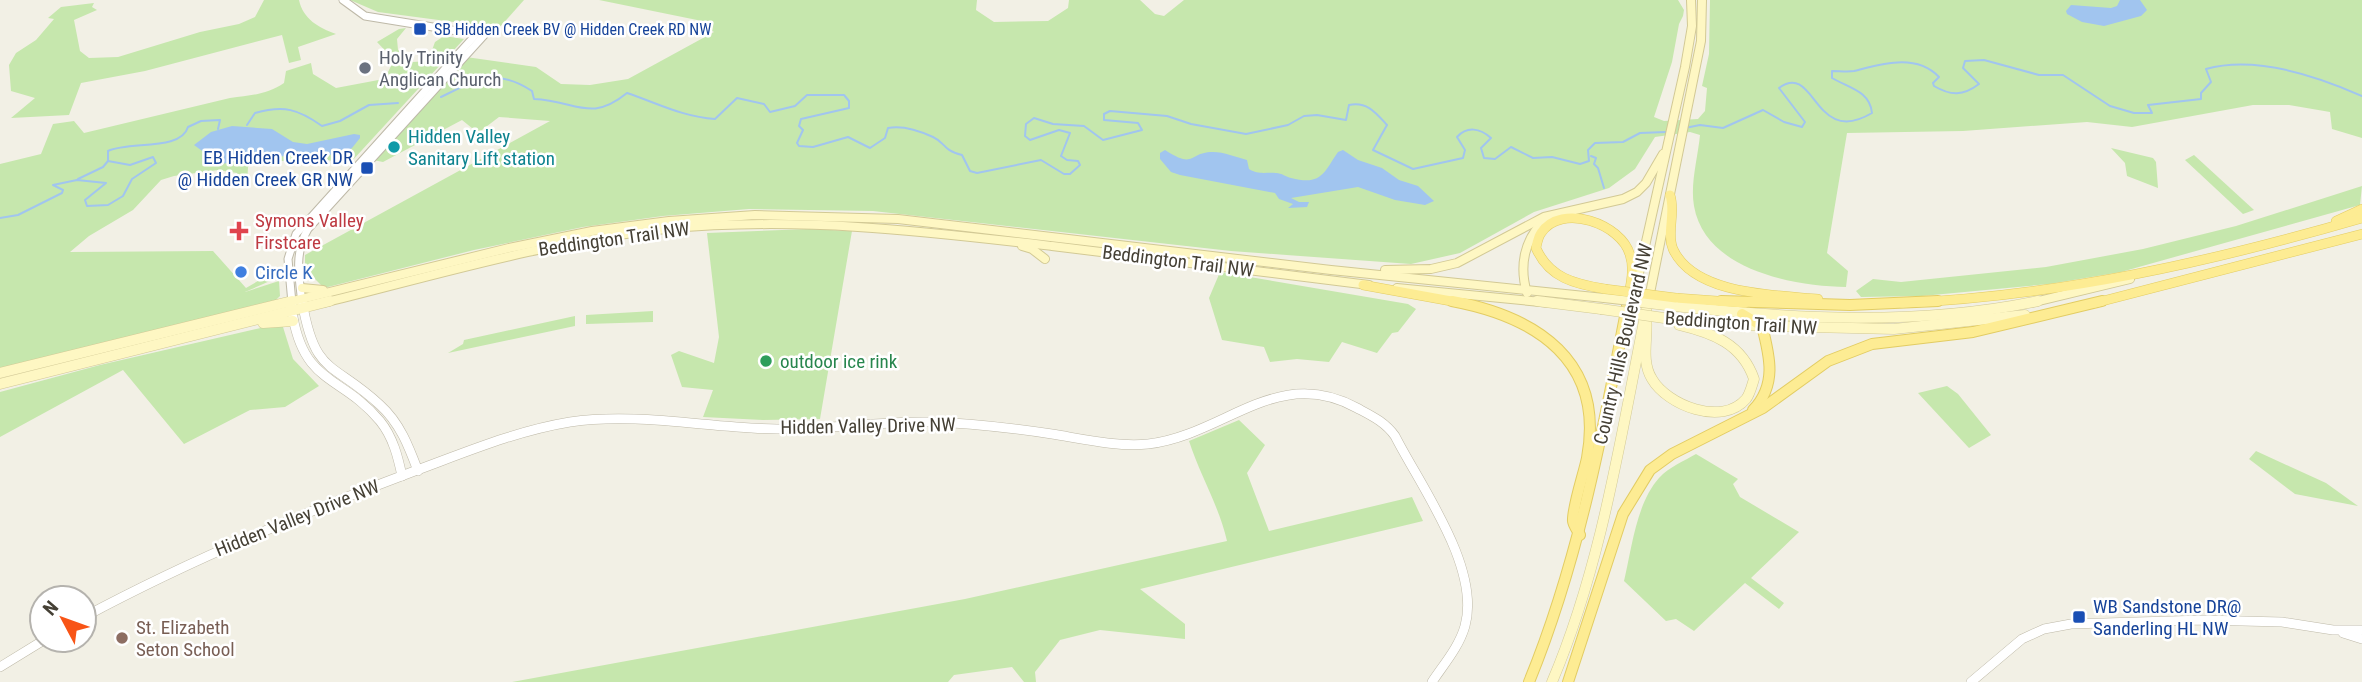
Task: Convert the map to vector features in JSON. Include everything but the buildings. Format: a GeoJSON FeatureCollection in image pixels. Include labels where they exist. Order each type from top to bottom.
{"type":"FeatureCollection","features":[{"type":"Feature","properties":{"kind":"main road","name":"Country Hills Boulevard NW"},"geometry":{"type":"LineString","coordinates":[[1529,682],[1551,629],[1580,535],[1616,366],[1676,112],[1690,40],[1691,0]]}},
{"type":"Feature","properties":{"kind":"main road","name":"Country Hills Boulevard NW"},"geometry":{"type":"LineString","coordinates":[[1552,682],[1570,636],[1603,516],[1688,113],[1701,41],[1702,0]]}},
{"type":"Feature","properties":{"kind":"main road"},"geometry":{"type":"LineString","coordinates":[[1341,271],[1431,269],[1457,263],[1501,242],[1536,220],[1608,204],[1637,192],[1646,183],[1669,144]]}},
{"type":"Feature","properties":{"kind":"main road"},"geometry":{"type":"LineString","coordinates":[[1671,195],[1674,203],[1670,238],[1674,252],[1683,264],[1714,283],[1790,296],[1896,303]]}},
{"type":"Feature","properties":{"kind":"main road"},"geometry":{"type":"LineString","coordinates":[[2316,230],[2362,209]]}},
{"type":"Feature","properties":{"kind":"main road","name":"Beddington Trail NW"},"geometry":{"type":"LineString","coordinates":[[303,303],[342,289],[509,248],[593,231],[669,221],[765,215],[898,219],[1341,271],[1525,289],[1605,293]]}},
{"type":"Feature","properties":{"kind":"main road"},"geometry":{"type":"LineString","coordinates":[[1537,301],[1525,289],[1527,240],[1535,228],[1552,215]]}},
{"type":"Feature","properties":{"kind":"main road","name":"Beddington Trail NW"},"geometry":{"type":"LineString","coordinates":[[1675,302],[1742,314],[1858,318],[1981,312],[2042,302],[2362,218]]}},
{"type":"Feature","properties":{"kind":"main road"},"geometry":{"type":"LineString","coordinates":[[1616,366],[1617,346],[1632,269],[1630,252],[1619,235],[1603,225],[1579,219],[1557,221],[1540,232],[1536,248],[1547,268],[1576,284],[1605,293],[1675,302],[1779,305],[1977,300],[2048,292],[2197,262]]}},
{"type":"Feature","properties":{"kind":"main road","name":"Beddington Trail NW"},"geometry":{"type":"LineString","coordinates":[[0,373],[522,253],[664,229],[728,224],[827,223],[888,227],[1363,285],[1537,301],[1601,309],[1632,317],[1837,329],[1925,328],[2068,310],[2359,235]]}},
{"type":"Feature","properties":{"kind":"main road"},"geometry":{"type":"LineString","coordinates":[[1000,240],[1030,248],[1045,259]]}},
{"type":"Feature","properties":{"kind":"main road"},"geometry":{"type":"LineString","coordinates":[[1363,285],[1447,299],[1501,312],[1536,330],[1564,355],[1578,374],[1590,407],[1591,424],[1573,521],[1580,535]]}},
{"type":"Feature","properties":{"kind":"main road"},"geometry":{"type":"LineString","coordinates":[[302,288],[342,289]]}},
{"type":"Feature","properties":{"kind":"main road","name":"Beddington Trail NW"},"geometry":{"type":"LineString","coordinates":[[0,384],[251,321],[292,306]]}},
{"type":"Feature","properties":{"kind":"main road"},"geometry":{"type":"LineString","coordinates":[[1645,310],[1648,325],[1645,363],[1654,384],[1663,392],[1686,405],[1708,411],[1730,408],[1746,398],[1754,379],[1745,356],[1714,335],[1671,321]]}},
{"type":"Feature","properties":{"kind":"main road"},"geometry":{"type":"LineString","coordinates":[[1568,682],[1623,514],[1650,470],[1672,454],[1763,408],[1828,360],[1861,347],[1973,332],[2068,310]]}},
{"type":"Feature","properties":{"kind":"main road"},"geometry":{"type":"LineString","coordinates":[[1738,421],[1759,405],[1771,377],[1762,326],[1742,314]]}},
{"type":"Feature","properties":{"kind":"main road"},"geometry":{"type":"LineString","coordinates":[[251,321],[293,321]]}},
{"type":"Feature","properties":{"kind":"street"},"geometry":{"type":"LineString","coordinates":[[343,0],[365,16],[482,32]]}},
{"type":"Feature","properties":{"kind":"street"},"geometry":{"type":"LineString","coordinates":[[402,476],[394,447],[379,420],[312,367],[301,353],[293,321],[288,259],[296,234],[374,145],[482,32]]}},
{"type":"Feature","properties":{"kind":"street"},"geometry":{"type":"LineString","coordinates":[[418,471],[404,434],[388,411],[322,361],[312,346],[298,260],[305,233],[482,32]]}},
{"type":"Feature","properties":{"kind":"street"},"geometry":{"type":"LineString","coordinates":[[374,145],[383,146]]}},
{"type":"Feature","properties":{"kind":"street"},"geometry":{"type":"LineString","coordinates":[[296,234],[305,233]]}},
{"type":"Feature","properties":{"kind":"street","name":"Hidden Valley Drive NW"},"geometry":{"type":"LineString","coordinates":[[98,610],[183,565],[239,540],[518,433],[572,422],[615,420],[778,429],[953,423],[1108,443],[1147,444],[1206,429],[1272,397],[1298,393],[1326,396],[1386,424],[1395,436],[1466,580],[1466,623],[1458,643],[1432,682]]}},
{"type":"Feature","properties":{"kind":"street"},"geometry":{"type":"LineString","coordinates":[[1971,682],[2022,639],[2044,629],[2071,624],[2203,620],[2282,622],[2333,630],[2362,639]]}},
{"type":"Feature","properties":{"kind":"street"},"geometry":{"type":"LineString","coordinates":[[2333,630],[2362,630]]}},
{"type":"Feature","properties":{"kind":"street"},"geometry":{"type":"LineString","coordinates":[[0,667],[28,650]]}},
{"type":"Feature","properties":{"kind":"green space"},"geometry":{"type":"Polygon","coordinates":[[[264,0],[299,0],[304,12],[313,22],[336,34],[298,47],[301,60],[289,63],[282,35],[145,71],[81,83],[69,115],[11,118],[35,98],[11,91],[9,65],[16,53],[36,40],[54,19],[48,18],[61,7],[94,3],[92,7],[97,10],[74,20],[80,51],[89,58],[118,57],[200,32],[239,24],[255,17],[264,0]]]}},
{"type":"Feature","properties":{"kind":"green space"},"geometry":{"type":"Polygon","coordinates":[[[350,0],[524,0],[499,28],[378,12],[350,0]]]}},
{"type":"Feature","properties":{"kind":"green space"},"geometry":{"type":"Polygon","coordinates":[[[599,0],[977,0],[976,10],[994,22],[1048,21],[1068,8],[1069,0],[1140,0],[1155,14],[1164,16],[1184,0],[1678,0],[1684,10],[1683,16],[1672,62],[1654,117],[1664,121],[1698,119],[1705,111],[1707,88],[1702,86],[1709,54],[1710,0],[2362,0],[2362,138],[2332,129],[2330,112],[2289,105],[2253,105],[2132,127],[2087,122],[1963,131],[1847,133],[1827,253],[1848,271],[1846,287],[1778,278],[1754,270],[1715,246],[1702,228],[1694,206],[1694,180],[1700,135],[1690,132],[1655,137],[1635,169],[1609,188],[1534,212],[1460,253],[1411,264],[1231,251],[873,211],[749,209],[663,216],[583,227],[474,250],[324,288],[305,269],[305,255],[550,121],[499,117],[478,133],[462,120],[383,162],[373,160],[466,57],[536,67],[561,84],[590,85],[628,79],[714,32],[697,20],[599,0]]]}},
{"type":"Feature","properties":{"kind":"green space"},"geometry":{"type":"Polygon","coordinates":[[[406,28],[397,39],[398,50],[413,62],[428,61],[435,42],[444,36],[464,39],[351,162],[309,159],[253,163],[248,167],[247,186],[239,185],[237,173],[218,170],[161,180],[133,210],[89,236],[70,252],[213,251],[246,288],[277,270],[279,277],[245,292],[279,281],[280,296],[276,300],[0,368],[0,164],[41,154],[53,124],[74,121],[84,133],[230,98],[258,94],[284,83],[286,71],[311,63],[313,74],[336,88],[389,78],[388,72],[394,60],[377,42],[399,29],[406,28]]]}},
{"type":"Feature","properties":{"kind":"green space"},"geometry":{"type":"Polygon","coordinates":[[[2111,148],[2153,158],[2156,162],[2158,188],[2127,176],[2125,163],[2111,148]]]}},
{"type":"Feature","properties":{"kind":"green space"},"geometry":{"type":"Polygon","coordinates":[[[2194,155],[2254,210],[2243,214],[2185,160],[2194,155]]]}},
{"type":"Feature","properties":{"kind":"green space"},"geometry":{"type":"Polygon","coordinates":[[[2362,186],[2360,205],[2121,272],[2049,284],[1922,296],[1861,297],[1856,291],[1873,279],[1901,282],[2046,267],[2143,249],[2236,226],[2362,186]]]}},
{"type":"Feature","properties":{"kind":"green space"},"geometry":{"type":"Polygon","coordinates":[[[809,229],[852,231],[820,419],[703,417],[713,390],[682,387],[671,355],[679,351],[714,363],[719,337],[707,233],[809,229]]]}},
{"type":"Feature","properties":{"kind":"green space"},"geometry":{"type":"Polygon","coordinates":[[[1220,272],[1408,304],[1416,309],[1377,353],[1342,342],[1329,362],[1297,359],[1270,362],[1264,347],[1222,340],[1209,298],[1220,272]]]}},
{"type":"Feature","properties":{"kind":"green space"},"geometry":{"type":"Polygon","coordinates":[[[653,311],[653,322],[586,324],[586,315],[653,311]]]}},
{"type":"Feature","properties":{"kind":"green space"},"geometry":{"type":"Polygon","coordinates":[[[575,316],[575,326],[448,353],[463,344],[464,340],[575,316]]]}},
{"type":"Feature","properties":{"kind":"green space"},"geometry":{"type":"Polygon","coordinates":[[[278,324],[283,327],[293,359],[319,386],[285,407],[250,410],[184,444],[123,370],[0,437],[0,392],[100,365],[278,324]]]}},
{"type":"Feature","properties":{"kind":"green space"},"geometry":{"type":"Polygon","coordinates":[[[1947,386],[1958,394],[1991,435],[1969,448],[1918,393],[1947,386]]]}},
{"type":"Feature","properties":{"kind":"green space"},"geometry":{"type":"Polygon","coordinates":[[[1239,420],[1265,445],[1247,473],[1269,531],[1412,497],[1423,521],[1140,589],[1185,624],[1185,639],[1100,630],[1060,640],[1035,672],[1036,682],[1024,682],[1012,667],[954,675],[948,682],[512,682],[965,599],[1227,541],[1189,441],[1239,420]]]}},
{"type":"Feature","properties":{"kind":"green space"},"geometry":{"type":"Polygon","coordinates":[[[2256,451],[2326,483],[2358,506],[2295,494],[2249,459],[2256,451]]]}},
{"type":"Feature","properties":{"kind":"green space"},"geometry":{"type":"Polygon","coordinates":[[[1696,454],[1738,479],[1733,484],[1740,497],[1799,532],[1751,578],[1784,603],[1779,609],[1745,583],[1694,631],[1676,619],[1666,621],[1624,581],[1640,513],[1651,489],[1667,471],[1696,454]]]}},
{"type":"Feature","properties":{"kind":"water"},"geometry":{"type":"Polygon","coordinates":[[[2120,0],[2140,0],[2147,10],[2141,16],[2104,26],[2082,22],[2066,11],[2071,5],[2111,8],[2117,6],[2120,0]]]}},
{"type":"Feature","properties":{"kind":"water"},"geometry":{"type":"Polygon","coordinates":[[[232,126],[272,129],[293,142],[307,144],[354,134],[360,135],[360,138],[352,148],[340,155],[302,154],[220,164],[194,145],[211,132],[232,126]]]}},
{"type":"Feature","properties":{"kind":"water"},"geometry":{"type":"Polygon","coordinates":[[[1165,150],[1182,159],[1191,159],[1205,153],[1221,153],[1247,160],[1249,169],[1256,172],[1278,173],[1309,180],[1321,176],[1338,152],[1343,150],[1358,160],[1382,168],[1399,180],[1418,186],[1434,201],[1425,205],[1395,200],[1358,187],[1291,198],[1299,202],[1309,202],[1307,207],[1288,208],[1293,204],[1279,199],[1275,193],[1171,172],[1160,159],[1160,153],[1165,150]]]}},
{"type":"Feature","properties":{"kind":"waterway"},"geometry":{"type":"LineString","coordinates":[[1685,128],[1700,125],[1723,128],[1763,110],[1784,122],[1802,127],[1805,122],[1779,88],[1791,83],[1801,85],[1826,113],[1838,120],[1853,121],[1872,113],[1870,106],[1858,91],[1832,78],[1832,71],[1854,71],[1898,62],[1920,65],[1930,70],[1939,77],[1933,83],[1934,86],[1951,93],[1962,93],[1979,84],[1963,68],[1965,61],[1984,60],[2039,75],[2063,75],[2110,106],[2134,113],[2152,113],[2148,105],[2201,99],[2201,93],[2211,82],[2206,69],[2225,65],[2245,64],[2286,70],[2326,81],[2362,96]]}},
{"type":"Feature","properties":{"kind":"waterway"},"geometry":{"type":"LineString","coordinates":[[441,97],[476,81],[497,78],[508,79],[532,91],[534,99],[593,109],[614,102],[627,93],[681,113],[715,119],[737,98],[764,104],[770,112],[795,106],[807,95],[844,95],[849,101],[849,108],[801,119],[799,126],[803,130],[797,143],[799,146],[813,147],[848,137],[870,148],[885,138],[888,128],[905,128],[937,139],[951,151],[962,155],[970,171],[977,173],[1041,160],[1064,174],[1070,174],[1080,165],[1078,161],[1067,160],[1061,156],[1070,133],[1059,130],[1030,140],[1025,136],[1026,124],[1034,118],[1053,124],[1084,126],[1103,140],[1142,130],[1138,123],[1104,120],[1104,114],[1110,111],[1167,116],[1191,124],[1246,134],[1288,125],[1304,116],[1317,115],[1346,120],[1349,105],[1361,105],[1371,109],[1387,125],[1373,150],[1413,169],[1463,158],[1465,150],[1457,137],[1469,130],[1478,130],[1491,138],[1481,148],[1484,158],[1495,159],[1511,147],[1533,158],[1552,157],[1580,164],[1589,161],[1588,150],[1595,143],[1623,142],[1640,133],[1666,132]]}},
{"type":"Feature","properties":{"kind":"waterway"},"geometry":{"type":"LineString","coordinates":[[247,125],[255,113],[274,109],[298,112],[322,126],[340,121],[369,105],[398,103]]}},
{"type":"Feature","properties":{"kind":"waterway"},"geometry":{"type":"LineString","coordinates":[[108,161],[108,151],[165,143],[183,135],[188,127],[201,121],[220,120],[218,129]]}},
{"type":"Feature","properties":{"kind":"waterway"},"geometry":{"type":"LineString","coordinates":[[1591,156],[1596,158],[1594,164],[1598,168],[1604,188]]}},
{"type":"Feature","properties":{"kind":"waterway"},"geometry":{"type":"LineString","coordinates":[[0,218],[18,215],[62,193],[63,190],[53,185],[77,180],[106,183],[85,200],[87,206],[108,205],[123,196],[132,179],[156,163],[153,157],[130,165],[108,161]]}},
{"type":"Feature","properties":{"kind":"waterway"},"geometry":{"type":"LineString","coordinates":[[78,179],[103,167],[108,161]]}},
{"type":"Feature","properties":{"kind":"place","name":"SB Hidden Creek BV @ Hidden Creek RD NW"},"geometry":{"type":"Point","coordinates":[420,29]}},
{"type":"Feature","properties":{"kind":"place","name":"Holy Trinity Anglican Church"},"geometry":{"type":"Point","coordinates":[365,68]}},
{"type":"Feature","properties":{"kind":"place","name":"Hidden Valley Sanitary Lift station"},"geometry":{"type":"Point","coordinates":[394,147]}},
{"type":"Feature","properties":{"kind":"place","name":"EB Hidden Creek DR @ Hidden Creek GR NW"},"geometry":{"type":"Point","coordinates":[367,168]}},
{"type":"Feature","properties":{"kind":"place","name":"Symons Valley Firstcare"},"geometry":{"type":"Point","coordinates":[239,231]}},
{"type":"Feature","properties":{"kind":"place","name":"Circle K"},"geometry":{"type":"Point","coordinates":[241,272]}},
{"type":"Feature","properties":{"kind":"place","name":"outdoor ice rink"},"geometry":{"type":"Point","coordinates":[766,361]}},
{"type":"Feature","properties":{"kind":"place","name":"WB Sandstone DR@ Sanderling HL NW"},"geometry":{"type":"Point","coordinates":[2079,617]}},
{"type":"Feature","properties":{"kind":"place","name":"St. Elizabeth Seton School"},"geometry":{"type":"Point","coordinates":[122,638]}}]}
